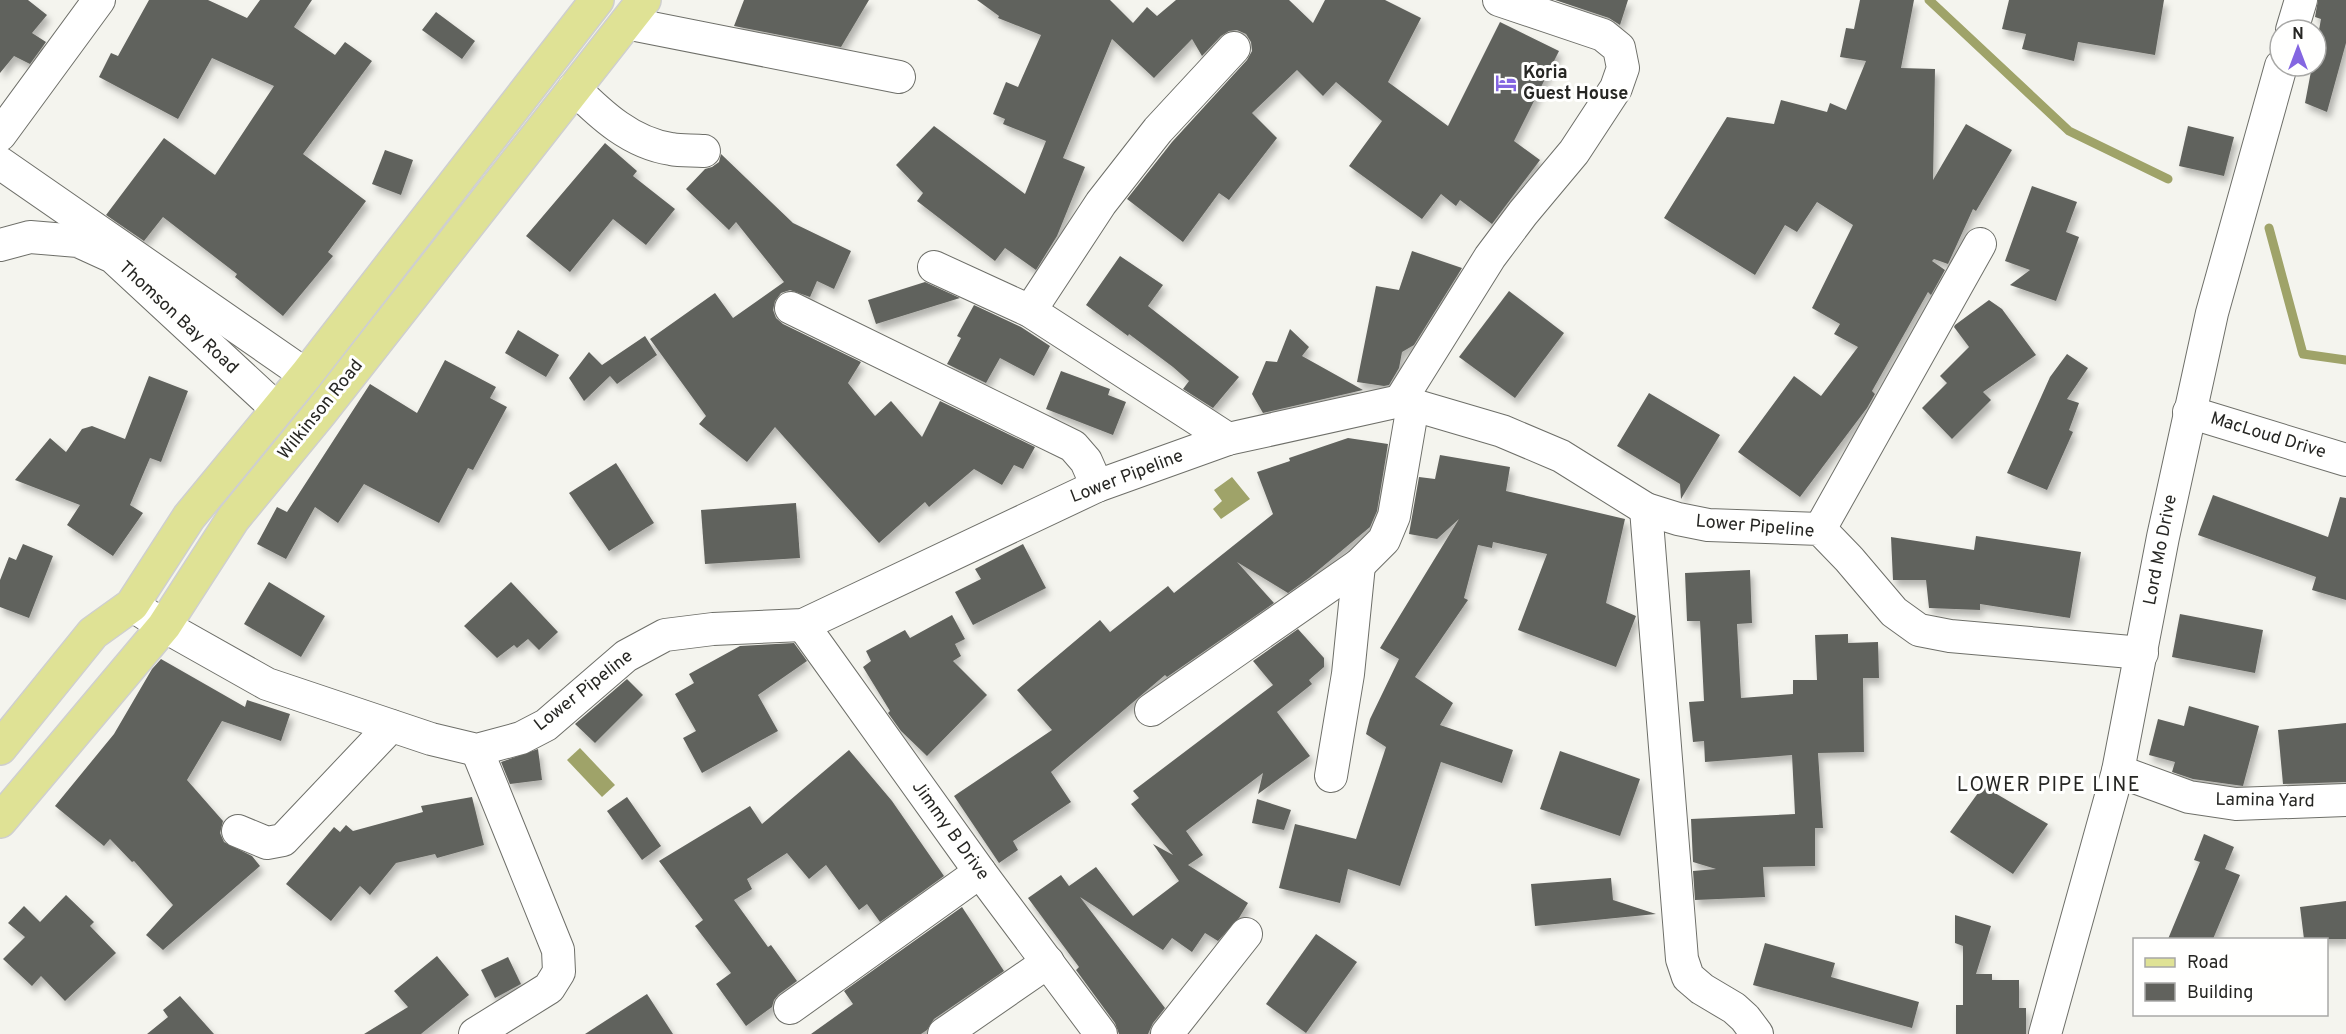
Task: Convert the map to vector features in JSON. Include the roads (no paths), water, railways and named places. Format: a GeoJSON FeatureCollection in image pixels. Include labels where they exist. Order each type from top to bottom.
{"type":"FeatureCollection","features":[{"type":"Feature","properties":{"kind":"main road","name":"Wilkinson Road"},"geometry":{"type":"LineString","coordinates":[[0,748],[93,633],[132,605],[189,517],[306,375],[597,0]]}},
{"type":"Feature","properties":{"kind":"main road","name":"Wilkinson Road"},"geometry":{"type":"LineString","coordinates":[[0,821],[164,626],[233,519],[320,413],[635,11]]}},
{"type":"Feature","properties":{"kind":"street"},"geometry":{"type":"LineString","coordinates":[[0,135],[99,0]]}},
{"type":"Feature","properties":{"kind":"street"},"geometry":{"type":"LineString","coordinates":[[1151,710],[1359,565],[1384,540],[1394,516],[1407,403],[1490,257],[1574,152],[1616,88],[1623,68],[1619,48],[1603,35],[1499,0]]}},
{"type":"Feature","properties":{"kind":"street"},"geometry":{"type":"LineString","coordinates":[[2296,18],[2301,0]]}},
{"type":"Feature","properties":{"kind":"street"},"geometry":{"type":"LineString","coordinates":[[635,11],[898,76]]}},
{"type":"Feature","properties":{"kind":"street"},"geometry":{"type":"LineString","coordinates":[[1030,311],[1101,203],[1158,130],[1234,48]]}},
{"type":"Feature","properties":{"kind":"street","name":"Lord Mo Drive"},"geometry":{"type":"LineString","coordinates":[[2045,1034],[2118,771],[2189,412],[2218,290],[2278,78]]}},
{"type":"Feature","properties":{"kind":"street"},"geometry":{"type":"LineString","coordinates":[[574,88],[603,117],[635,138],[670,149],[704,151]]}},
{"type":"Feature","properties":{"kind":"street"},"geometry":{"type":"LineString","coordinates":[[0,163],[306,375]]}},
{"type":"Feature","properties":{"kind":"street","name":"Thomson Bay Road"},"geometry":{"type":"LineString","coordinates":[[0,245],[30,237],[78,241],[113,257],[277,409]]}},
{"type":"Feature","properties":{"kind":"street"},"geometry":{"type":"LineString","coordinates":[[1820,529],[1980,244]]}},
{"type":"Feature","properties":{"kind":"street"},"geometry":{"type":"LineString","coordinates":[[934,267],[1030,311],[1228,439]]}},
{"type":"Feature","properties":{"kind":"street"},"geometry":{"type":"LineString","coordinates":[[791,308],[1073,446],[1086,461],[1097,486]]}},
{"type":"Feature","properties":{"kind":"street","name":"Lower Pipeline"},"geometry":{"type":"LineString","coordinates":[[132,605],[164,626],[267,684],[430,739],[477,750],[521,738],[546,724],[626,656],[664,635],[713,629],[803,625],[1097,486],[1228,439],[1407,403],[1502,431],[1561,456],[1646,509],[1678,519],[1708,525],[1820,529],[1894,612],[1919,630],[1950,636],[2142,653]]}},
{"type":"Feature","properties":{"kind":"street","name":"MacLoud Drive"},"geometry":{"type":"LineString","coordinates":[[2189,412],[2346,460]]}},
{"type":"Feature","properties":{"kind":"street"},"geometry":{"type":"LineString","coordinates":[[1646,509],[1682,959],[1688,977],[1702,989],[1734,1008],[1757,1034]]}},
{"type":"Feature","properties":{"kind":"street"},"geometry":{"type":"LineString","coordinates":[[1331,776],[1348,674],[1359,565]]}},
{"type":"Feature","properties":{"kind":"street","name":"Jimmy B Drive"},"geometry":{"type":"LineString","coordinates":[[803,625],[980,872],[1101,1034]]}},
{"type":"Feature","properties":{"kind":"street"},"geometry":{"type":"LineString","coordinates":[[238,831],[267,843],[283,840],[391,726]]}},
{"type":"Feature","properties":{"kind":"street"},"geometry":{"type":"LineString","coordinates":[[475,1034],[549,988],[560,972],[558,950],[477,750]]}},
{"type":"Feature","properties":{"kind":"street","name":"Lamina Yard"},"geometry":{"type":"LineString","coordinates":[[2118,771],[2189,797],[2236,804],[2346,800]]}},
{"type":"Feature","properties":{"kind":"street"},"geometry":{"type":"LineString","coordinates":[[790,1008],[980,872]]}},
{"type":"Feature","properties":{"kind":"street"},"geometry":{"type":"LineString","coordinates":[[1167,1034],[1246,934]]}},
{"type":"Feature","properties":{"kind":"street"},"geometry":{"type":"LineString","coordinates":[[944,1034],[1048,962]]}},
{"type":"Feature","properties":{"kind":"waterway"},"geometry":{"type":"LineString","coordinates":[[1929,0],[2069,131],[2168,179]]}},
{"type":"Feature","properties":{"kind":"waterway"},"geometry":{"type":"LineString","coordinates":[[2269,228],[2303,354],[2346,360]]}},
{"type":"Feature","properties":{"kind":"place","name":"Koria Guest House"},"geometry":{"type":"Point","coordinates":[1506,83]}},
{"type":"Feature","properties":{"kind":"district","name":"LOWER PIPE LINE"},"geometry":{"type":"Point","coordinates":[2049,786]}}]}
